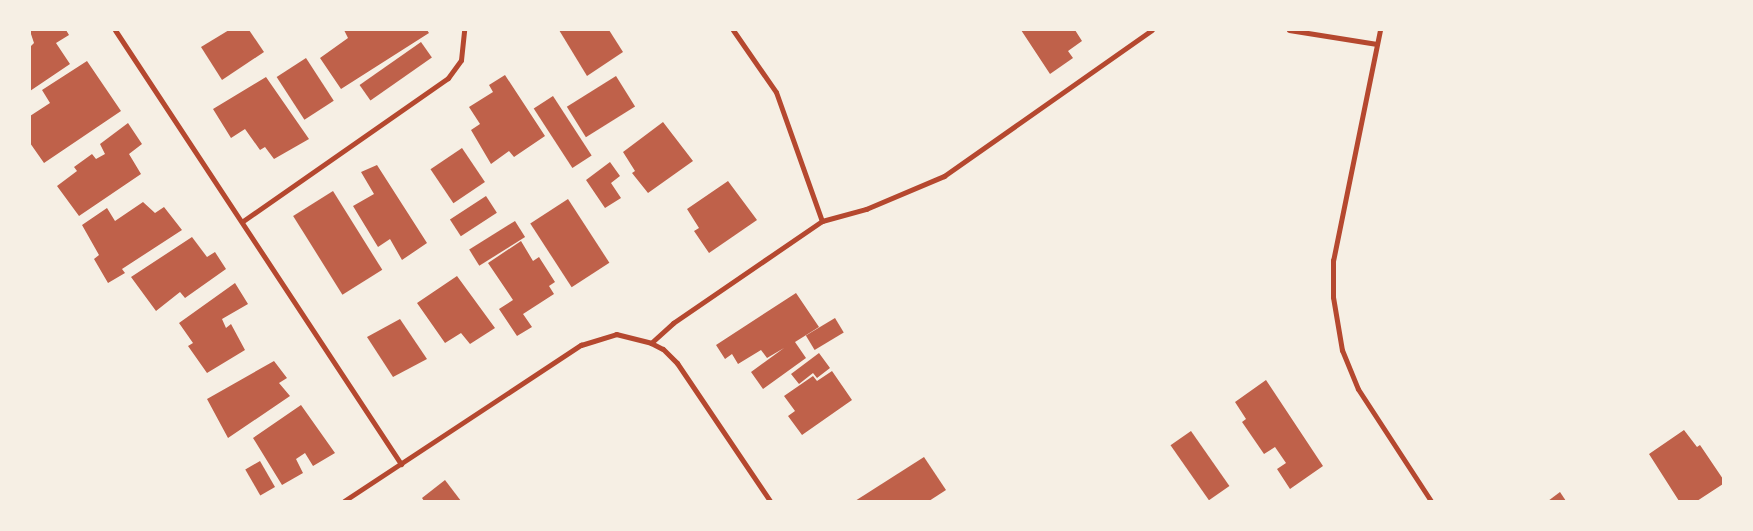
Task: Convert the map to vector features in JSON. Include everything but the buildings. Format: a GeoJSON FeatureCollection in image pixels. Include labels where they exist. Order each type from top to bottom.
{"type":"FeatureCollection","features":[{"type":"Feature","properties":{"kind":"street"},"geometry":{"type":"LineString","coordinates":[[116,30],[243,221],[400,464]]}},
{"type":"Feature","properties":{"kind":"street"},"geometry":{"type":"LineString","coordinates":[[243,221],[448,78],[461,60],[464,30]]}},
{"type":"Feature","properties":{"kind":"street"},"geometry":{"type":"LineString","coordinates":[[733,30],[776,92],[822,221]]}},
{"type":"Feature","properties":{"kind":"street"},"geometry":{"type":"LineString","coordinates":[[651,343],[673,323],[822,221],[866,209],[944,176],[1152,30]]}},
{"type":"Feature","properties":{"kind":"street"},"geometry":{"type":"LineString","coordinates":[[1289,30],[1377,44]]}},
{"type":"Feature","properties":{"kind":"street"},"geometry":{"type":"LineString","coordinates":[[1380,30],[1333,260],[1333,297],[1342,350],[1358,389],[1431,501]]}},
{"type":"Feature","properties":{"kind":"street"},"geometry":{"type":"LineString","coordinates":[[344,501],[581,345],[616,334],[651,343],[663,349],[677,363],[770,501]]}}]}
